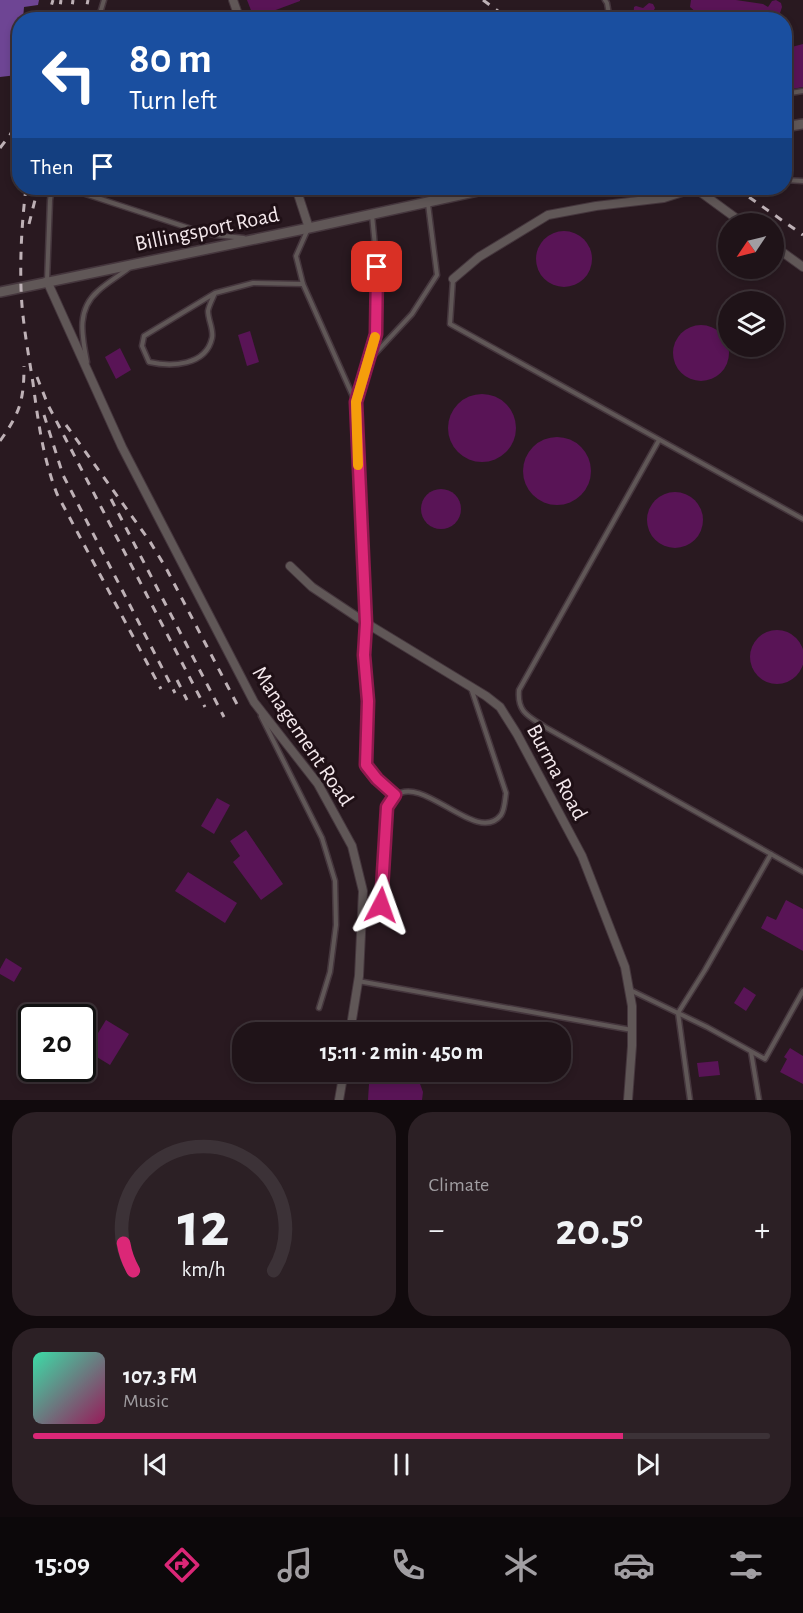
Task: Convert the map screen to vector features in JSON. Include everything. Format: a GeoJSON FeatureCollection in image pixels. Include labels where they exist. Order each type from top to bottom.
{"type":"FeatureCollection","features":[{"type":"Feature","properties":{"kind":"street"},"geometry":{"type":"LineString","coordinates":[[298,195],[309,228]]}},
{"type":"Feature","properties":{"kind":"street","name":"Billingsport Road"},"geometry":{"type":"LineString","coordinates":[[0,292],[457,195]]}},
{"type":"Feature","properties":{"kind":"street"},"geometry":{"type":"LineString","coordinates":[[453,279],[478,257],[548,215],[673,195]]}},
{"type":"Feature","properties":{"kind":"street"},"geometry":{"type":"LineString","coordinates":[[704,195],[729,213]]}},
{"type":"Feature","properties":{"kind":"street"},"geometry":{"type":"LineString","coordinates":[[784,253],[803,267]]}},
{"type":"Feature","properties":{"kind":"street","name":"Management Road"},"geometry":{"type":"LineString","coordinates":[[47,281],[122,447],[254,702],[318,784],[352,846],[363,891],[358,981],[352,1022]]}},
{"type":"Feature","properties":{"kind":"street","name":"Burma Road"},"geometry":{"type":"LineString","coordinates":[[290,566],[312,587],[500,706],[582,856],[625,967],[632,1006],[628,1100]]}},
{"type":"Feature","properties":{"kind":"street"},"geometry":{"type":"LineString","coordinates":[[339,1100],[342,1082]]}},
{"type":"Feature","properties":{"kind":"lane"},"geometry":{"type":"LineString","coordinates":[[47,281],[51,195]]}},
{"type":"Feature","properties":{"kind":"lane"},"geometry":{"type":"LineString","coordinates":[[88,195],[195,231],[251,239]]}},
{"type":"Feature","properties":{"kind":"lane"},"geometry":{"type":"LineString","coordinates":[[368,361],[412,314],[437,274],[427,201]]}},
{"type":"Feature","properties":{"kind":"lane"},"geometry":{"type":"LineString","coordinates":[[372,214],[377,267],[376,334],[356,402],[366,623],[364,655],[368,701],[366,765],[377,779],[395,795]]}},
{"type":"Feature","properties":{"kind":"lane"},"geometry":{"type":"LineString","coordinates":[[309,228],[296,256],[303,284],[356,402]]}},
{"type":"Feature","properties":{"kind":"lane"},"geometry":{"type":"LineString","coordinates":[[89,375],[81,332],[85,309],[99,290],[134,263]]}},
{"type":"Feature","properties":{"kind":"lane"},"geometry":{"type":"LineString","coordinates":[[453,279],[450,324],[803,519]]}},
{"type":"Feature","properties":{"kind":"lane"},"geometry":{"type":"LineString","coordinates":[[214,293],[208,310],[213,336],[203,355],[181,365],[160,365],[149,362],[142,346],[144,336],[214,293],[253,283],[303,284]]}},
{"type":"Feature","properties":{"kind":"lane"},"geometry":{"type":"LineString","coordinates":[[659,440],[519,690],[518,699],[521,709],[545,727],[803,872]]}},
{"type":"Feature","properties":{"kind":"lane"},"geometry":{"type":"LineString","coordinates":[[381,905],[387,807],[395,795],[410,791],[416,792],[474,822],[487,823],[501,815],[506,793],[471,687]]}},
{"type":"Feature","properties":{"kind":"lane"},"geometry":{"type":"LineString","coordinates":[[254,702],[322,838],[335,881],[336,926],[330,972],[319,1008]]}},
{"type":"Feature","properties":{"kind":"lane"},"geometry":{"type":"LineString","coordinates":[[690,1100],[678,1013],[771,854]]}},
{"type":"Feature","properties":{"kind":"lane"},"geometry":{"type":"LineString","coordinates":[[358,981],[632,1030]]}},
{"type":"Feature","properties":{"kind":"lane"},"geometry":{"type":"LineString","coordinates":[[629,990],[707,1027],[765,1059],[803,991]]}},
{"type":"Feature","properties":{"kind":"lane"},"geometry":{"type":"LineString","coordinates":[[751,1051],[759,1100]]}},
{"type":"Feature","properties":{"kind":"shaded area"},"geometry":{"type":"Polygon","coordinates":[[[0,0],[39,0],[38,5],[24,7],[24,12],[12,12],[12,76],[0,77],[0,0]]]}},
{"type":"Feature","properties":{"kind":"building"},"geometry":{"type":"Polygon","coordinates":[[[247,0],[300,0],[270,12],[252,12],[247,0]]]}},
{"type":"Feature","properties":{"kind":"building"},"geometry":{"type":"Polygon","coordinates":[[[691,0],[736,0],[763,4],[768,7],[772,1],[776,0],[781,3],[782,7],[780,12],[696,12],[690,7],[691,0]]]}},
{"type":"Feature","properties":{"kind":"building"},"geometry":{"type":"Polygon","coordinates":[[[649,3],[655,8],[653,12],[634,12],[636,6],[643,8],[649,3]]]}},
{"type":"Feature","properties":{"kind":"building"},"geometry":{"type":"Polygon","coordinates":[[[803,44],[803,87],[792,89],[792,47],[803,44]]]}},
{"type":"Feature","properties":{"kind":"building"},"geometry":{"type":"Polygon","coordinates":[[[564,231],[584,239],[592,259],[584,279],[564,287],[544,279],[536,259],[544,239],[564,231]]]}},
{"type":"Feature","properties":{"kind":"building"},"geometry":{"type":"Polygon","coordinates":[[[701,325],[718,331],[718,357],[728,357],[727,364],[721,373],[712,379],[701,381],[690,379],[681,373],[675,364],[673,353],[675,342],[681,333],[690,327],[701,325]]]}},
{"type":"Feature","properties":{"kind":"building"},"geometry":{"type":"Polygon","coordinates":[[[250,331],[259,362],[247,366],[238,335],[250,331]]]}},
{"type":"Feature","properties":{"kind":"building"},"geometry":{"type":"Polygon","coordinates":[[[120,348],[131,370],[116,379],[105,357],[120,348]]]}},
{"type":"Feature","properties":{"kind":"building"},"geometry":{"type":"Polygon","coordinates":[[[482,394],[495,397],[506,404],[513,415],[516,428],[513,441],[506,452],[495,459],[482,462],[469,459],[458,452],[451,441],[448,428],[451,415],[458,404],[469,397],[482,394]]]}},
{"type":"Feature","properties":{"kind":"building"},"geometry":{"type":"Polygon","coordinates":[[[550,437],[564,437],[576,442],[586,452],[591,471],[586,490],[576,500],[564,505],[550,505],[538,500],[528,490],[523,478],[523,464],[528,452],[538,442],[550,437]]]}},
{"type":"Feature","properties":{"kind":"building"},"geometry":{"type":"Polygon","coordinates":[[[441,489],[449,490],[455,495],[460,501],[460,517],[455,523],[449,528],[441,529],[433,528],[427,523],[422,517],[421,509],[422,501],[427,495],[433,490],[441,489]]]}},
{"type":"Feature","properties":{"kind":"building"},"geometry":{"type":"Polygon","coordinates":[[[675,492],[686,494],[695,500],[701,509],[703,520],[701,531],[695,540],[686,546],[675,548],[664,546],[655,540],[649,531],[647,520],[649,509],[655,500],[664,494],[675,492]]]}},
{"type":"Feature","properties":{"kind":"building"},"geometry":{"type":"Polygon","coordinates":[[[777,630],[787,632],[796,638],[802,647],[804,657],[802,667],[796,676],[787,682],[777,684],[767,682],[758,676],[752,667],[750,657],[752,647],[758,638],[767,632],[777,630]]]}},
{"type":"Feature","properties":{"kind":"building"},"geometry":{"type":"Polygon","coordinates":[[[217,798],[230,805],[214,834],[201,826],[217,798]]]}},
{"type":"Feature","properties":{"kind":"building"},"geometry":{"type":"Polygon","coordinates":[[[246,830],[283,884],[261,900],[233,862],[240,856],[230,841],[246,830]]]}},
{"type":"Feature","properties":{"kind":"building"},"geometry":{"type":"Polygon","coordinates":[[[188,872],[237,903],[225,923],[175,891],[188,872]]]}},
{"type":"Feature","properties":{"kind":"building"},"geometry":{"type":"Polygon","coordinates":[[[786,900],[803,909],[803,951],[761,928],[767,916],[776,920],[786,900]]]}},
{"type":"Feature","properties":{"kind":"building"},"geometry":{"type":"Polygon","coordinates":[[[6,958],[22,968],[14,982],[0,974],[6,958]]]}},
{"type":"Feature","properties":{"kind":"building"},"geometry":{"type":"Polygon","coordinates":[[[744,987],[756,995],[746,1011],[734,1003],[744,987]]]}},
{"type":"Feature","properties":{"kind":"building"},"geometry":{"type":"Polygon","coordinates":[[[106,1020],[129,1034],[110,1065],[96,1056],[96,1036],[106,1020]]]}},
{"type":"Feature","properties":{"kind":"building"},"geometry":{"type":"Polygon","coordinates":[[[790,1048],[803,1056],[803,1084],[780,1072],[787,1059],[784,1057],[790,1048]]]}},
{"type":"Feature","properties":{"kind":"building"},"geometry":{"type":"Polygon","coordinates":[[[718,1061],[720,1075],[699,1077],[697,1063],[718,1061]]]}},
{"type":"Feature","properties":{"kind":"building"},"geometry":{"type":"Polygon","coordinates":[[[370,1082],[419,1082],[423,1092],[422,1100],[368,1100],[370,1082]]]}},
{"type":"Feature","properties":{"kind":"railway"},"geometry":{"type":"LineString","coordinates":[[49,12],[53,0]]}},
{"type":"Feature","properties":{"kind":"railway"},"geometry":{"type":"LineString","coordinates":[[59,12],[61,0]]}},
{"type":"Feature","properties":{"kind":"railway"},"geometry":{"type":"LineString","coordinates":[[71,12],[73,0]]}},
{"type":"Feature","properties":{"kind":"railway"},"geometry":{"type":"LineString","coordinates":[[86,12],[88,0]]}},
{"type":"Feature","properties":{"kind":"railway"},"geometry":{"type":"LineString","coordinates":[[483,0],[499,12]]}},
{"type":"Feature","properties":{"kind":"railway"},"geometry":{"type":"LineString","coordinates":[[0,148],[12,131]]}},
{"type":"Feature","properties":{"kind":"railway"},"geometry":{"type":"LineString","coordinates":[[25,195],[21,250],[22,300],[39,425],[48,467],[57,494],[161,689]]}},
{"type":"Feature","properties":{"kind":"railway"},"geometry":{"type":"LineString","coordinates":[[29,224],[36,195]]}},
{"type":"Feature","properties":{"kind":"railway"},"geometry":{"type":"LineString","coordinates":[[746,195],[803,235]]}},
{"type":"Feature","properties":{"kind":"railway"},"geometry":{"type":"LineString","coordinates":[[0,441],[20,406],[24,366]]}},
{"type":"Feature","properties":{"kind":"railway"},"geometry":{"type":"LineString","coordinates":[[37,377],[48,405],[205,707]]}},
{"type":"Feature","properties":{"kind":"railway"},"geometry":{"type":"LineString","coordinates":[[44,415],[63,475],[175,693]]}},
{"type":"Feature","properties":{"kind":"railway"},"geometry":{"type":"LineString","coordinates":[[66,425],[149,540],[240,710]]}},
{"type":"Feature","properties":{"kind":"railway"},"geometry":{"type":"LineString","coordinates":[[111,499],[224,717]]}},
{"type":"Feature","properties":{"kind":"railway"},"geometry":{"type":"LineString","coordinates":[[177,680],[187,700]]}},
{"type":"Feature","properties":{"kind":"slow traffic"},"geometry":{"type":"LineString","coordinates":[[358,465],[356,402],[375,337]]}},
{"type":"Feature","properties":{"kind":"route"},"geometry":{"type":"LineString","coordinates":[[377,267],[376,334],[356,402],[366,623],[364,655],[368,701],[366,765],[377,779],[395,795],[387,807],[381,905]]}}]}
